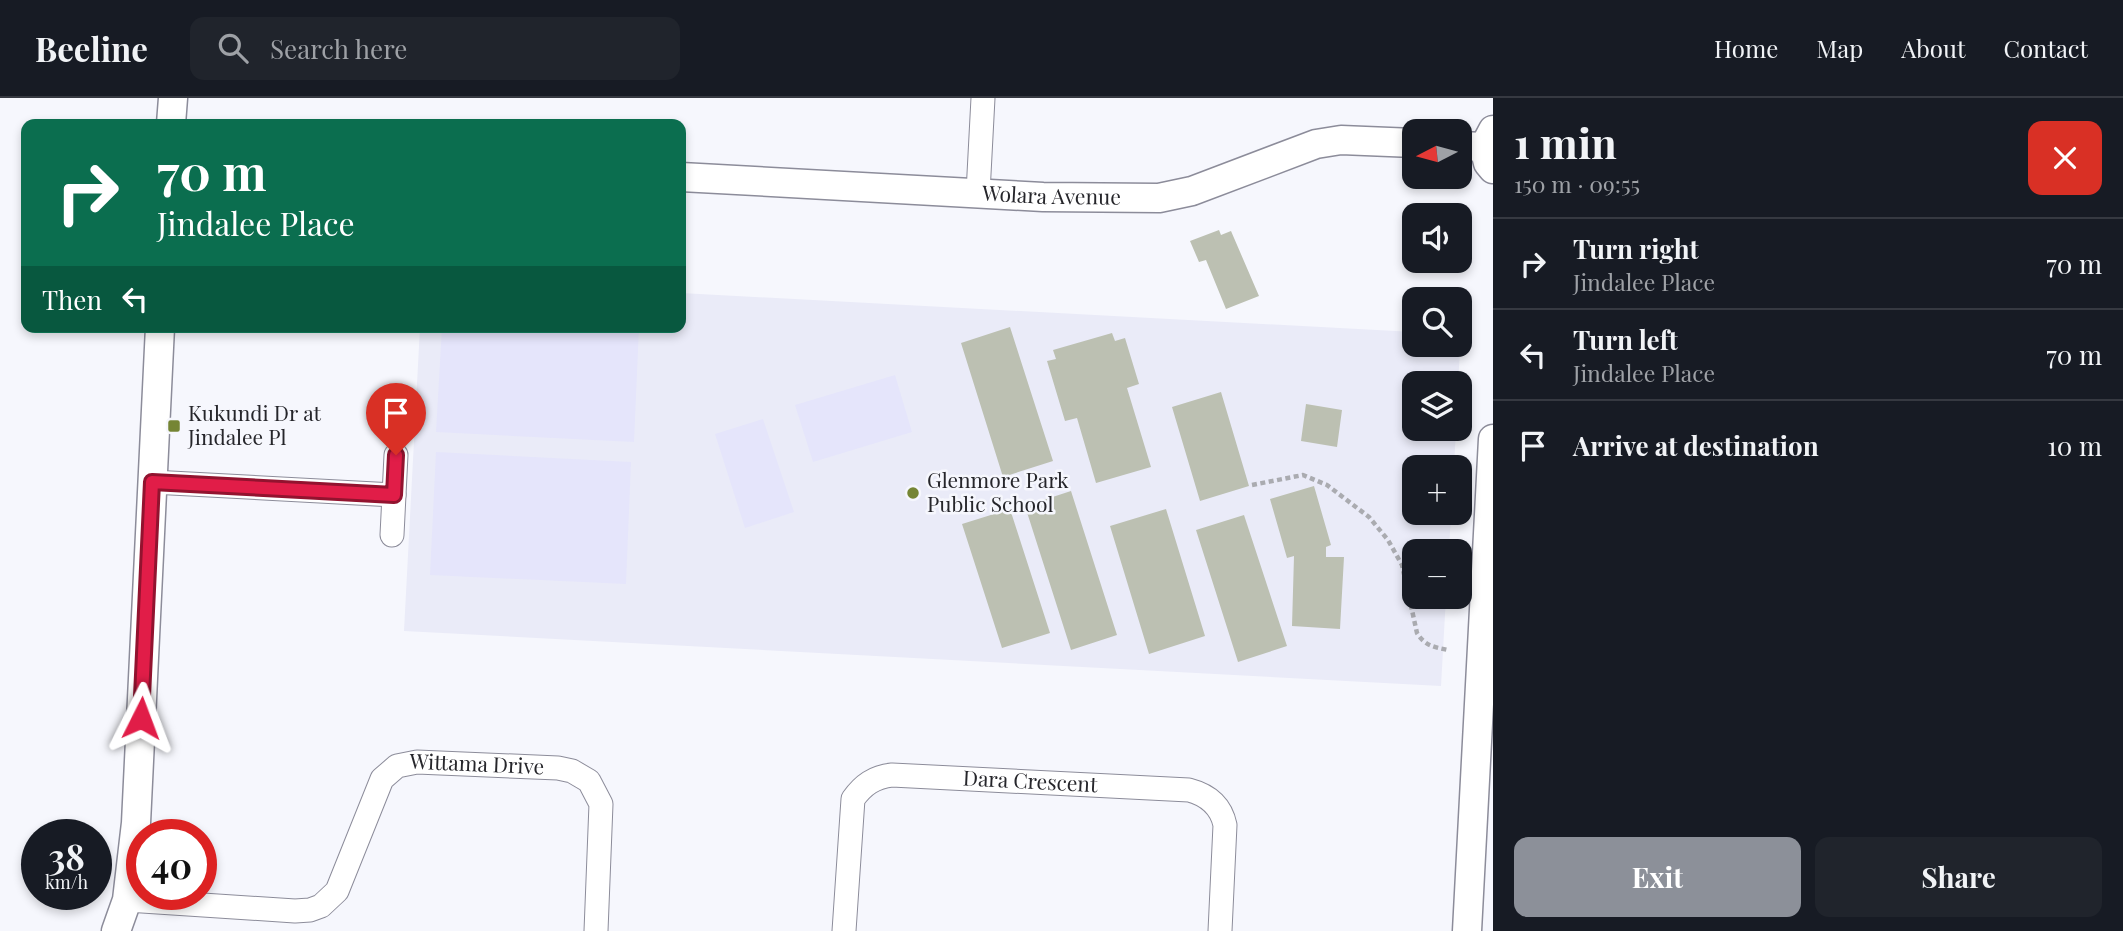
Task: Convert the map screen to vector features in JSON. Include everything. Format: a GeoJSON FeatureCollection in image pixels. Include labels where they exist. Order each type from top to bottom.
{"type":"FeatureCollection","features":[{"type":"Feature","properties":{"kind":"street"},"geometry":{"type":"LineString","coordinates":[[171,119],[173,98]]}},
{"type":"Feature","properties":{"kind":"street"},"geometry":{"type":"LineString","coordinates":[[978,193],[983,98]]}},
{"type":"Feature","properties":{"kind":"street","name":"Wolara Avenue"},"geometry":{"type":"LineString","coordinates":[[686,177],[1096,199],[1159,198],[1192,191],[1316,144],[1341,139],[1402,142]]}},
{"type":"Feature","properties":{"kind":"street"},"geometry":{"type":"LineString","coordinates":[[136,819],[160,333]]}},
{"type":"Feature","properties":{"kind":"street"},"geometry":{"type":"LineString","coordinates":[[1467,931],[1493,439]]}},
{"type":"Feature","properties":{"kind":"street"},"geometry":{"type":"LineString","coordinates":[[392,535],[396,455]]}},
{"type":"Feature","properties":{"kind":"street"},"geometry":{"type":"LineString","coordinates":[[152,482],[394,495]]}},
{"type":"Feature","properties":{"kind":"street","name":"Wittama Drive"},"geometry":{"type":"LineString","coordinates":[[217,906],[295,911],[321,906],[337,891],[377,788],[390,771],[406,763],[558,768],[572,771],[589,781],[601,804],[596,931]]}},
{"type":"Feature","properties":{"kind":"street","name":"Dara Crescent"},"geometry":{"type":"LineString","coordinates":[[844,931],[853,799],[867,783],[892,775],[1189,790],[1199,793],[1219,809],[1225,825],[1220,931]]}},
{"type":"Feature","properties":{"kind":"street"},"geometry":{"type":"LineString","coordinates":[[116,931],[126,903]]}},
{"type":"Feature","properties":{"kind":"path"},"geometry":{"type":"LineString","coordinates":[[1252,485],[1303,475],[1327,485],[1356,505],[1378,527],[1402,565]]}},
{"type":"Feature","properties":{"kind":"path"},"geometry":{"type":"LineString","coordinates":[[1412,609],[1417,633],[1429,646],[1448,650]]}},
{"type":"Feature","properties":{"kind":"shaded area","name":"Glenmore Park Public School"},"geometry":{"type":"Polygon","coordinates":[[[686,293],[1402,331],[1402,357],[1460,357],[1459,371],[1402,371],[1402,441],[1455,441],[1455,455],[1402,455],[1402,525],[1450,525],[1450,539],[1402,539],[1402,609],[1445,609],[1441,686],[404,631],[420,333],[686,333],[686,293]]]}},
{"type":"Feature","properties":{"kind":"shaded area"},"geometry":{"type":"Polygon","coordinates":[[[442,333],[639,333],[634,442],[436,432],[442,333]]]}},
{"type":"Feature","properties":{"kind":"shaded area"},"geometry":{"type":"Polygon","coordinates":[[[895,375],[912,432],[813,462],[795,405],[895,375]]]}},
{"type":"Feature","properties":{"kind":"shaded area"},"geometry":{"type":"Polygon","coordinates":[[[763,419],[794,512],[745,528],[715,434],[763,419]]]}},
{"type":"Feature","properties":{"kind":"shaded area"},"geometry":{"type":"Polygon","coordinates":[[[436,452],[631,462],[626,584],[430,575],[436,452]]]}},
{"type":"Feature","properties":{"kind":"building"},"geometry":{"type":"Polygon","coordinates":[[[1219,230],[1221,235],[1231,231],[1259,296],[1226,309],[1206,260],[1199,262],[1190,241],[1219,230]]]}},
{"type":"Feature","properties":{"kind":"building"},"geometry":{"type":"Polygon","coordinates":[[[1010,327],[1053,461],[1003,477],[961,343],[1010,327]]]}},
{"type":"Feature","properties":{"kind":"building"},"geometry":{"type":"Polygon","coordinates":[[[1112,333],[1115,341],[1125,338],[1139,384],[1127,388],[1151,467],[1096,483],[1077,418],[1065,421],[1047,361],[1056,359],[1053,350],[1112,333]]]}},
{"type":"Feature","properties":{"kind":"building"},"geometry":{"type":"Polygon","coordinates":[[[1221,392],[1249,486],[1200,501],[1172,407],[1221,392]]]}},
{"type":"Feature","properties":{"kind":"building"},"geometry":{"type":"Polygon","coordinates":[[[1306,404],[1342,410],[1337,447],[1301,441],[1306,404]]]}},
{"type":"Feature","properties":{"kind":"building"},"geometry":{"type":"Polygon","coordinates":[[[1314,486],[1331,545],[1326,547],[1326,557],[1344,557],[1340,629],[1292,626],[1294,556],[1287,558],[1270,499],[1314,486]]]}},
{"type":"Feature","properties":{"kind":"building"},"geometry":{"type":"Polygon","coordinates":[[[1071,491],[1117,635],[1071,650],[1025,506],[1071,491]]]}},
{"type":"Feature","properties":{"kind":"building"},"geometry":{"type":"Polygon","coordinates":[[[1010,509],[1050,633],[1002,648],[962,524],[1010,509]]]}},
{"type":"Feature","properties":{"kind":"building"},"geometry":{"type":"Polygon","coordinates":[[[1166,509],[1205,636],[1149,654],[1110,526],[1166,509]]]}},
{"type":"Feature","properties":{"kind":"building"},"geometry":{"type":"Polygon","coordinates":[[[1244,515],[1287,646],[1238,662],[1196,530],[1244,515]]]}},
{"type":"Feature","properties":{"kind":"place","name":"Kukundi Dr at Jindalee Pl"},"geometry":{"type":"Point","coordinates":[174,426]}},
{"type":"Feature","properties":{"kind":"place","name":"Glenmore Park Public School"},"geometry":{"type":"Point","coordinates":[913,493]}},
{"type":"Feature","properties":{"kind":"route"},"geometry":{"type":"LineString","coordinates":[[141,718],[152,482],[394,495],[396,455]]}}]}
